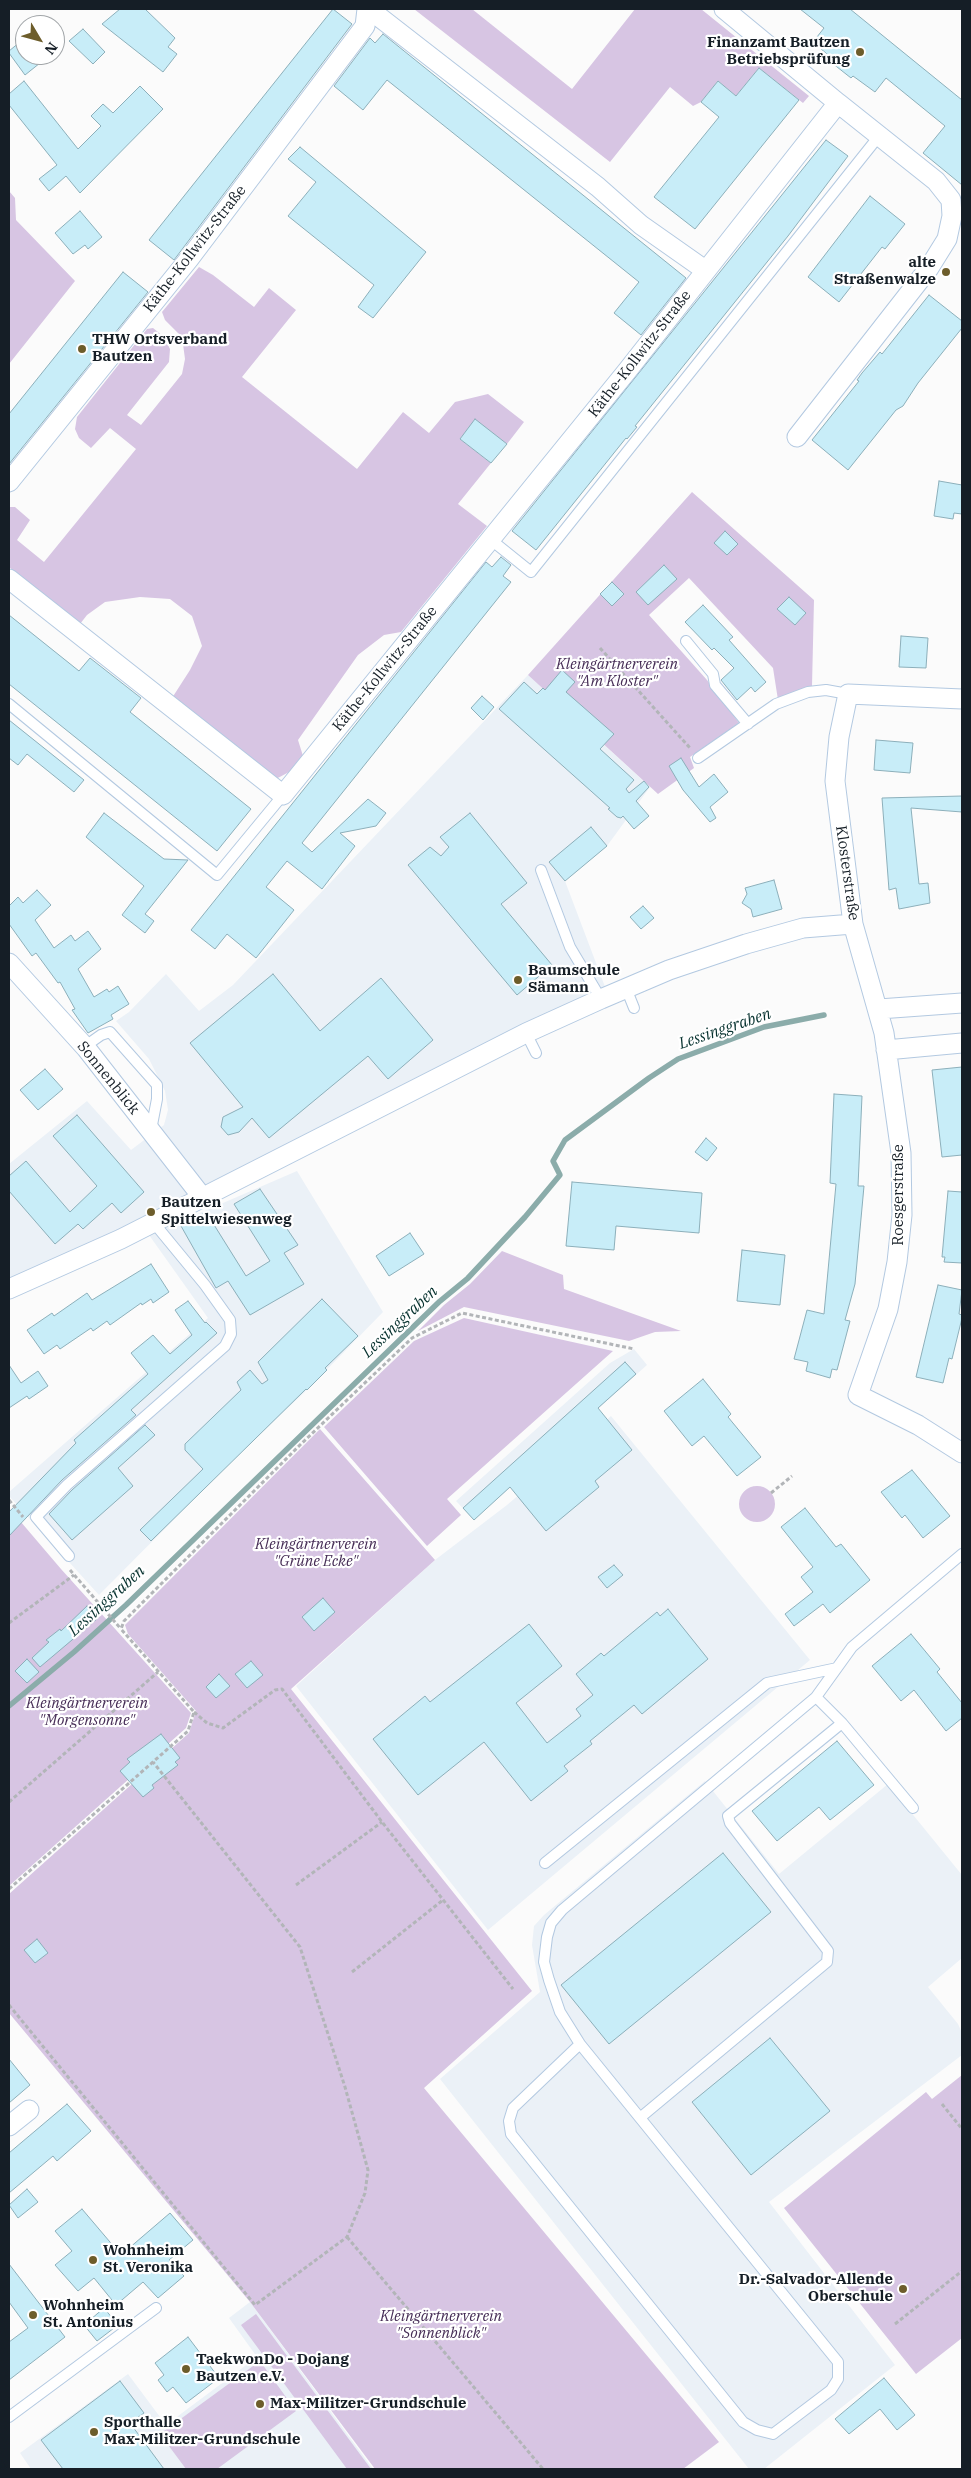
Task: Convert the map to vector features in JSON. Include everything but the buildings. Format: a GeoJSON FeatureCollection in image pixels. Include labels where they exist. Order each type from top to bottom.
{"type":"FeatureCollection","features":[{"type":"Feature","properties":{"kind":"street","name":"Käthe-Kollwitz-Straße"},"geometry":{"type":"LineString","coordinates":[[9,482],[189,259],[365,26],[368,9],[598,186],[641,224],[705,270]]}},
{"type":"Feature","properties":{"kind":"street"},"geometry":{"type":"LineString","coordinates":[[724,9],[936,182],[952,200],[952,216],[947,239],[929,268],[796,437]]}},
{"type":"Feature","properties":{"kind":"street","name":"Käthe-Kollwitz-Straße"},"geometry":{"type":"LineString","coordinates":[[283,795],[627,371],[838,103]]}},
{"type":"Feature","properties":{"kind":"street"},"geometry":{"type":"LineString","coordinates":[[9,579],[283,795]]}},
{"type":"Feature","properties":{"kind":"street"},"geometry":{"type":"LineString","coordinates":[[848,694],[962,699]]}},
{"type":"Feature","properties":{"kind":"street","name":"Klosterstraße"},"geometry":{"type":"LineString","coordinates":[[848,694],[839,737],[835,780],[853,924],[879,1009],[886,1050]]}},
{"type":"Feature","properties":{"kind":"street"},"geometry":{"type":"LineString","coordinates":[[9,1289],[51,1272],[154,1223],[526,1033],[626,988],[669,970],[794,931],[853,924]]}},
{"type":"Feature","properties":{"kind":"street","name":"Sonnenblick"},"geometry":{"type":"LineString","coordinates":[[9,963],[84,1047],[203,1198]]}},
{"type":"Feature","properties":{"kind":"street"},"geometry":{"type":"LineString","coordinates":[[879,1009],[962,1003]]}},
{"type":"Feature","properties":{"kind":"street"},"geometry":{"type":"LineString","coordinates":[[886,1050],[962,1043]]}},
{"type":"Feature","properties":{"kind":"street","name":"Roesgerstraße"},"geometry":{"type":"LineString","coordinates":[[886,1050],[901,1153],[902,1215],[898,1262],[888,1309],[858,1395],[918,1425],[962,1453]]}},
{"type":"Feature","properties":{"kind":"street"},"geometry":{"type":"LineString","coordinates":[[9,2126],[29,2110]]}},
{"type":"Feature","properties":{"kind":"lane"},"geometry":{"type":"LineString","coordinates":[[490,540],[531,572],[879,136]]}},
{"type":"Feature","properties":{"kind":"lane"},"geometry":{"type":"LineString","coordinates":[[686,642],[713,674],[714,684],[748,724]]}},
{"type":"Feature","properties":{"kind":"lane"},"geometry":{"type":"LineString","coordinates":[[698,758],[776,704],[808,692],[826,690],[848,694]]}},
{"type":"Feature","properties":{"kind":"lane"},"geometry":{"type":"LineString","coordinates":[[9,704],[217,875],[283,795]]}},
{"type":"Feature","properties":{"kind":"lane"},"geometry":{"type":"LineString","coordinates":[[541,870],[570,947],[601,999]]}},
{"type":"Feature","properties":{"kind":"lane"},"geometry":{"type":"LineString","coordinates":[[626,988],[634,1008]]}},
{"type":"Feature","properties":{"kind":"lane"},"geometry":{"type":"LineString","coordinates":[[84,1047],[100,1035],[110,1032],[157,1084],[157,1099],[150,1131]]}},
{"type":"Feature","properties":{"kind":"lane"},"geometry":{"type":"LineString","coordinates":[[526,1033],[536,1053]]}},
{"type":"Feature","properties":{"kind":"lane"},"geometry":{"type":"LineString","coordinates":[[68,1556],[36,1517],[67,1485],[225,1346],[231,1334],[230,1320],[205,1285],[154,1223]]}},
{"type":"Feature","properties":{"kind":"lane"},"geometry":{"type":"LineString","coordinates":[[580,2044],[513,2108],[509,2121],[511,2134],[742,2422],[756,2430],[773,2434],[831,2390],[838,2379],[838,2362],[580,2044],[560,2012],[544,1962],[551,1923],[562,1910],[660,1826],[816,1697],[852,1647],[962,1554]]}},
{"type":"Feature","properties":{"kind":"lane"},"geometry":{"type":"LineString","coordinates":[[545,1863],[767,1683],[837,1668]]}},
{"type":"Feature","properties":{"kind":"lane"},"geometry":{"type":"LineString","coordinates":[[816,1697],[842,1724],[913,1808]]}},
{"type":"Feature","properties":{"kind":"lane"},"geometry":{"type":"LineString","coordinates":[[641,2117],[827,1962],[828,1951],[730,1824],[728,1816],[842,1724]]}},
{"type":"Feature","properties":{"kind":"lane"},"geometry":{"type":"LineString","coordinates":[[9,2417],[156,2308]]}},
{"type":"Feature","properties":{"kind":"path"},"geometry":{"type":"LineString","coordinates":[[600,648],[698,758]]}},
{"type":"Feature","properties":{"kind":"path"},"geometry":{"type":"LineString","coordinates":[[121,1629],[124,1621],[302,1443],[412,1338],[462,1313],[634,1349]]}},
{"type":"Feature","properties":{"kind":"path"},"geometry":{"type":"LineString","coordinates":[[772,1493],[792,1476]]}},
{"type":"Feature","properties":{"kind":"path"},"geometry":{"type":"LineString","coordinates":[[9,1623],[74,1575]]}},
{"type":"Feature","properties":{"kind":"path"},"geometry":{"type":"LineString","coordinates":[[100,1606],[194,1712],[206,1723],[223,1728],[275,1690],[282,1690],[382,1822],[513,1989]]}},
{"type":"Feature","properties":{"kind":"path"},"geometry":{"type":"LineString","coordinates":[[9,1802],[158,1672]]}},
{"type":"Feature","properties":{"kind":"path"},"geometry":{"type":"LineString","coordinates":[[9,1889],[188,1731],[194,1712]]}},
{"type":"Feature","properties":{"kind":"path"},"geometry":{"type":"LineString","coordinates":[[9,2005],[255,2305],[347,2237],[365,2193],[368,2170],[345,2087],[300,1947],[153,1762]]}},
{"type":"Feature","properties":{"kind":"path"},"geometry":{"type":"LineString","coordinates":[[296,1886],[382,1822]]}},
{"type":"Feature","properties":{"kind":"path"},"geometry":{"type":"LineString","coordinates":[[352,1972],[443,1900]]}},
{"type":"Feature","properties":{"kind":"path"},"geometry":{"type":"LineString","coordinates":[[942,2104],[962,2130]]}},
{"type":"Feature","properties":{"kind":"path"},"geometry":{"type":"LineString","coordinates":[[347,2237],[543,2469]]}},
{"type":"Feature","properties":{"kind":"path"},"geometry":{"type":"LineString","coordinates":[[895,2324],[962,2271]]}},
{"type":"Feature","properties":{"kind":"shaded area"},"geometry":{"type":"Polygon","coordinates":[[[528,675],[650,787],[607,846],[565,881],[607,992],[9,1284],[9,1164],[87,1101],[131,1150],[164,1125],[168,1110],[165,1091],[149,1059],[116,1021],[129,1012],[166,974],[199,1011],[233,985],[528,675]]]}},
{"type":"Feature","properties":{"kind":"shaded area"},"geometry":{"type":"Polygon","coordinates":[[[297,1171],[383,1312],[307,1390],[237,1456],[99,1595],[9,1496],[9,1492],[208,1318],[149,1235],[297,1171]]]}},
{"type":"Feature","properties":{"kind":"shaded area"},"geometry":{"type":"Polygon","coordinates":[[[634,1349],[647,1365],[474,1520],[456,1501],[610,1363],[634,1349]]]}},
{"type":"Feature","properties":{"kind":"shaded area"},"geometry":{"type":"Polygon","coordinates":[[[611,1416],[810,1660],[488,1930],[296,1686],[435,1560],[507,1505],[611,1416]]]}},
{"type":"Feature","properties":{"kind":"shaded area"},"geometry":{"type":"Polygon","coordinates":[[[705,1781],[779,1874],[888,1784],[962,1875],[962,1958],[928,1987],[958,2024],[962,2033],[962,2055],[769,2202],[895,2365],[764,2469],[749,2469],[440,2079],[540,1992],[532,1945],[534,1926],[544,1915],[705,1781]]]}},
{"type":"Feature","properties":{"kind":"shaded area","name":"Max-Militzer-Grundschule"},"geometry":{"type":"Polygon","coordinates":[[[250,2302],[373,2469],[31,2469],[20,2453],[128,2374],[166,2425],[257,2357],[229,2318],[250,2302]]]}},
{"type":"Feature","properties":{"kind":"green space"},"geometry":{"type":"Polygon","coordinates":[[[414,9],[472,9],[572,89],[635,9],[701,9],[809,96],[803,103],[759,68],[736,96],[718,81],[701,102],[693,106],[670,87],[610,162],[414,9]]]}},
{"type":"Feature","properties":{"kind":"green space"},"geometry":{"type":"Polygon","coordinates":[[[9,191],[15,198],[16,220],[75,281],[9,364],[9,191]]]}},
{"type":"Feature","properties":{"kind":"green space"},"geometry":{"type":"Polygon","coordinates":[[[199,267],[213,275],[254,307],[269,288],[296,310],[242,377],[357,469],[403,412],[429,433],[455,402],[488,394],[524,422],[507,444],[475,420],[460,439],[491,463],[458,504],[487,526],[401,632],[384,635],[358,655],[298,740],[303,756],[291,771],[274,780],[172,698],[190,670],[202,646],[192,616],[170,599],[140,597],[105,602],[87,615],[80,624],[9,567],[9,507],[15,507],[30,520],[17,540],[44,562],[136,449],[110,428],[91,448],[79,438],[75,429],[77,417],[147,329],[153,328],[164,337],[170,349],[169,362],[127,415],[141,425],[182,374],[185,359],[183,344],[180,335],[165,320],[162,312],[199,267]]]}},
{"type":"Feature","properties":{"kind":"green space","name":"Kleingärtnerverein \"Am Kloster\""},"geometry":{"type":"Polygon","coordinates":[[[692,492],[814,600],[812,686],[778,700],[773,668],[689,578],[649,615],[707,680],[739,723],[690,757],[694,768],[658,794],[528,675],[692,492]]]}},
{"type":"Feature","properties":{"kind":"green space"},"geometry":{"type":"Polygon","coordinates":[[[502,1251],[563,1275],[564,1289],[681,1331],[655,1332],[629,1341],[464,1307],[418,1331],[444,1305],[470,1284],[502,1251]]]}},
{"type":"Feature","properties":{"kind":"green space"},"geometry":{"type":"Polygon","coordinates":[[[464,1318],[613,1351],[447,1499],[461,1515],[427,1546],[324,1427],[414,1341],[464,1318]]]}},
{"type":"Feature","properties":{"kind":"green space","name":"Kleingärtnerverein \"Sonnenblick\""},"geometry":{"type":"Polygon","coordinates":[[[320,1429],[435,1560],[291,1689],[532,1991],[424,2088],[719,2442],[683,2469],[375,2469],[250,2302],[9,2013],[9,1894],[189,1733],[196,1711],[128,1634],[125,1625],[320,1429]]]}},
{"type":"Feature","properties":{"kind":"green space"},"geometry":{"type":"Polygon","coordinates":[[[757,1486],[769,1492],[775,1504],[769,1516],[757,1522],[745,1516],[739,1504],[745,1492],[757,1486]]]}},
{"type":"Feature","properties":{"kind":"green space","name":"Kleingärtnerverein \"Morgensonne\""},"geometry":{"type":"Polygon","coordinates":[[[9,1508],[61,1569],[191,1713],[186,1728],[9,1886],[9,1508]]]}},
{"type":"Feature","properties":{"kind":"green space","name":"Dr.-Salvador-Allende Oberschule"},"geometry":{"type":"Polygon","coordinates":[[[962,2075],[962,2338],[916,2374],[784,2208],[926,2092],[932,2099],[962,2075]]]}},
{"type":"Feature","properties":{"kind":"green space"},"geometry":{"type":"Polygon","coordinates":[[[256,2314],[371,2469],[347,2469],[241,2325],[256,2314]]]}},
{"type":"Feature","properties":{"kind":"green space"},"geometry":{"type":"Polygon","coordinates":[[[260,2361],[296,2411],[217,2469],[186,2469],[160,2434],[260,2361]]]}},
{"type":"Feature","properties":{"kind":"waterway","name":"Lessinggraben"},"geometry":{"type":"LineString","coordinates":[[9,1706],[74,1652],[126,1605],[440,1301],[468,1278],[525,1217],[560,1175],[553,1161],[565,1140],[678,1059],[764,1027],[824,1015]]}},
{"type":"Feature","properties":{"kind":"place","name":"Finanzamt Bautzen Betriebsprüfung"},"geometry":{"type":"Point","coordinates":[860,52]}},
{"type":"Feature","properties":{"kind":"place","name":"alte Straßenwalze"},"geometry":{"type":"Point","coordinates":[946,272]}},
{"type":"Feature","properties":{"kind":"place","name":"THW Ortsverband Bautzen"},"geometry":{"type":"Point","coordinates":[82,349]}},
{"type":"Feature","properties":{"kind":"place","name":"Baumschule Sämann"},"geometry":{"type":"Point","coordinates":[518,980]}},
{"type":"Feature","properties":{"kind":"place","name":"Bautzen Spittelwiesenweg"},"geometry":{"type":"Point","coordinates":[151,1212]}},
{"type":"Feature","properties":{"kind":"place","name":"Wohnheim St. Veronika"},"geometry":{"type":"Point","coordinates":[93,2260]}},
{"type":"Feature","properties":{"kind":"place","name":"Dr.-Salvador-Allende Oberschule"},"geometry":{"type":"Point","coordinates":[903,2289]}},
{"type":"Feature","properties":{"kind":"place","name":"Wohnheim St. Antonius"},"geometry":{"type":"Point","coordinates":[33,2315]}},
{"type":"Feature","properties":{"kind":"place","name":"TaekwonDo - Dojang Bautzen e.V."},"geometry":{"type":"Point","coordinates":[186,2369]}},
{"type":"Feature","properties":{"kind":"place","name":"Max-Militzer-Grundschule"},"geometry":{"type":"Point","coordinates":[260,2404]}},
{"type":"Feature","properties":{"kind":"place","name":"Sporthalle Max-Militzer-Grundschule"},"geometry":{"type":"Point","coordinates":[94,2432]}},
{"type":"Feature","properties":{"kind":"park label","name":"Kleingärtnerverein \"Grüne Ecke\""},"geometry":{"type":"Point","coordinates":[316,1554]}}]}
